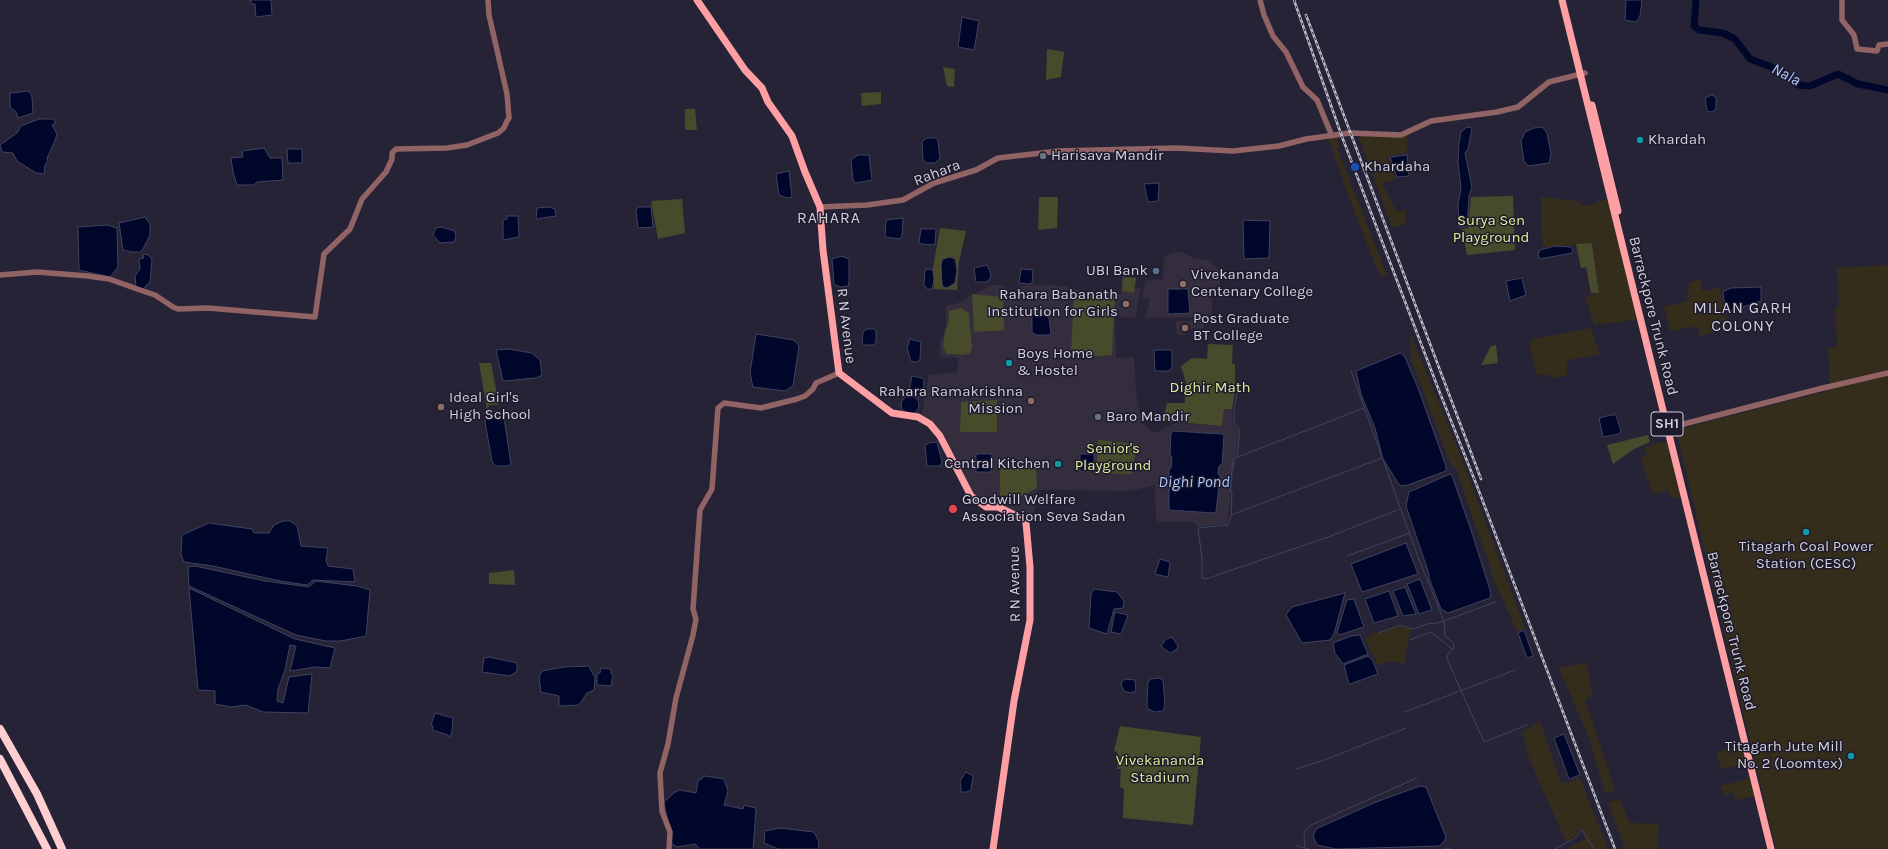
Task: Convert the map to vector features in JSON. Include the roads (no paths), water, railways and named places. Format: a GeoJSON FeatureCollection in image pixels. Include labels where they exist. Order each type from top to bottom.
{"type":"FeatureCollection","features":[{"type":"Feature","properties":{"kind":"highway"},"geometry":{"type":"LineString","coordinates":[[0,729],[37,794],[62,849]]}},
{"type":"Feature","properties":{"kind":"highway"},"geometry":{"type":"LineString","coordinates":[[0,759],[47,849]]}},
{"type":"Feature","properties":{"kind":"main road","name":"R N Avenue"},"geometry":{"type":"LineString","coordinates":[[697,0],[745,70],[762,88],[768,102],[792,136],[820,207],[839,373],[892,413],[904,416],[918,416],[930,424],[940,436],[972,496],[986,507],[998,507],[1020,518],[1026,523],[1030,567],[1030,620],[1014,701],[993,849]]}},
{"type":"Feature","properties":{"kind":"main road","name":"Barrackpore Trunk Road"},"geometry":{"type":"LineString","coordinates":[[1562,0],[1672,427],[1775,849]]}},
{"type":"Feature","properties":{"kind":"main road","name":"Barrackpore Trunk Road"},"geometry":{"type":"LineString","coordinates":[[1566,0],[1582,74],[1771,849]]}},
{"type":"Feature","properties":{"kind":"street"},"geometry":{"type":"LineString","coordinates":[[0,275],[37,272],[88,276],[109,279],[155,295],[178,309],[211,309],[315,317],[324,254],[350,229],[362,199],[386,172],[392,159],[392,153],[396,149],[443,148],[467,145],[498,133],[504,128],[509,118],[507,94],[489,15],[488,0]]}},
{"type":"Feature","properties":{"kind":"street"},"geometry":{"type":"LineString","coordinates":[[1260,0],[1264,15],[1273,36],[1286,52],[1303,87],[1317,100],[1332,136]]}},
{"type":"Feature","properties":{"kind":"street"},"geometry":{"type":"LineString","coordinates":[[1842,0],[1842,20],[1854,35],[1857,49],[1877,51],[1880,44],[1888,44]]}},
{"type":"Feature","properties":{"kind":"street","name":"Rahara"},"geometry":{"type":"LineString","coordinates":[[820,207],[867,205],[903,200],[934,183],[976,170],[998,158],[1059,151],[1176,148],[1233,151],[1279,146],[1306,139],[1357,133],[1401,135],[1431,121],[1504,110],[1522,104],[1549,82],[1582,74]]}},
{"type":"Feature","properties":{"kind":"street"},"geometry":{"type":"LineString","coordinates":[[669,849],[670,832],[662,811],[660,773],[671,730],[676,698],[696,619],[693,609],[700,510],[712,489],[718,408],[724,403],[762,408],[797,399],[805,396],[813,389],[816,382],[839,373]]}},
{"type":"Feature","properties":{"kind":"street"},"geometry":{"type":"LineString","coordinates":[[1672,427],[1819,389],[1888,373]]}},
{"type":"Feature","properties":{"kind":"water"},"geometry":{"type":"Polygon","coordinates":[[[250,0],[271,0],[272,15],[256,17],[255,4],[252,4],[250,0]]]}},
{"type":"Feature","properties":{"kind":"water"},"geometry":{"type":"Polygon","coordinates":[[[1626,0],[1642,0],[1640,16],[1636,22],[1625,20],[1626,0]]]}},
{"type":"Feature","properties":{"kind":"water"},"geometry":{"type":"Polygon","coordinates":[[[962,17],[979,21],[974,50],[958,47],[962,17]]]}},
{"type":"Feature","properties":{"kind":"water"},"geometry":{"type":"Polygon","coordinates":[[[29,91],[32,97],[33,113],[18,118],[16,112],[10,107],[10,93],[29,91]]]}},
{"type":"Feature","properties":{"kind":"water"},"geometry":{"type":"Polygon","coordinates":[[[1712,95],[1716,97],[1716,109],[1712,112],[1707,111],[1705,98],[1712,95]]]}},
{"type":"Feature","properties":{"kind":"water"},"geometry":{"type":"Polygon","coordinates":[[[39,119],[53,119],[56,123],[52,125],[57,134],[47,158],[48,161],[45,165],[44,174],[36,173],[17,161],[13,153],[2,152],[0,145],[17,133],[21,126],[39,119]]]}},
{"type":"Feature","properties":{"kind":"water"},"geometry":{"type":"Polygon","coordinates":[[[1467,127],[1472,128],[1468,149],[1465,153],[1472,187],[1469,196],[1467,226],[1459,227],[1458,204],[1461,189],[1458,162],[1459,143],[1461,132],[1467,127]]]}},
{"type":"Feature","properties":{"kind":"water"},"geometry":{"type":"Polygon","coordinates":[[[1542,127],[1547,133],[1551,154],[1549,163],[1528,166],[1524,161],[1521,141],[1525,132],[1534,128],[1542,127]]]}},
{"type":"Feature","properties":{"kind":"water"},"geometry":{"type":"Polygon","coordinates":[[[927,138],[936,138],[938,141],[940,158],[935,163],[927,163],[923,160],[922,142],[927,138]]]}},
{"type":"Feature","properties":{"kind":"water"},"geometry":{"type":"Polygon","coordinates":[[[264,148],[270,158],[282,158],[283,180],[257,182],[254,185],[237,185],[231,158],[243,157],[242,151],[264,148]]]}},
{"type":"Feature","properties":{"kind":"water"},"geometry":{"type":"Polygon","coordinates":[[[287,149],[302,149],[302,163],[288,163],[287,149]]]}},
{"type":"Feature","properties":{"kind":"water"},"geometry":{"type":"Polygon","coordinates":[[[858,155],[869,155],[872,180],[856,183],[853,180],[851,160],[858,155]]]}},
{"type":"Feature","properties":{"kind":"water"},"geometry":{"type":"Polygon","coordinates":[[[1407,155],[1409,176],[1397,177],[1390,157],[1407,155]]]}},
{"type":"Feature","properties":{"kind":"water"},"geometry":{"type":"Polygon","coordinates":[[[789,171],[792,197],[787,198],[779,195],[776,174],[789,171]]]}},
{"type":"Feature","properties":{"kind":"water"},"geometry":{"type":"Polygon","coordinates":[[[1159,183],[1158,201],[1148,202],[1144,184],[1159,183]]]}},
{"type":"Feature","properties":{"kind":"water"},"geometry":{"type":"Polygon","coordinates":[[[549,207],[555,209],[556,216],[536,219],[537,208],[549,207]]]}},
{"type":"Feature","properties":{"kind":"water"},"geometry":{"type":"Polygon","coordinates":[[[639,207],[651,207],[653,227],[638,228],[636,210],[639,207]]]}},
{"type":"Feature","properties":{"kind":"water"},"geometry":{"type":"Polygon","coordinates":[[[507,216],[518,216],[519,237],[503,240],[503,220],[507,219],[507,216]]]}},
{"type":"Feature","properties":{"kind":"water"},"geometry":{"type":"Polygon","coordinates":[[[145,217],[150,224],[150,235],[143,249],[140,252],[123,250],[119,223],[145,217]]]}},
{"type":"Feature","properties":{"kind":"water"},"geometry":{"type":"Polygon","coordinates":[[[903,218],[902,236],[900,239],[885,237],[886,220],[903,218]]]}},
{"type":"Feature","properties":{"kind":"water"},"geometry":{"type":"Polygon","coordinates":[[[1243,220],[1270,221],[1269,258],[1244,259],[1243,220]]]}},
{"type":"Feature","properties":{"kind":"water"},"geometry":{"type":"Polygon","coordinates":[[[108,225],[117,228],[118,267],[110,277],[79,270],[78,227],[108,225]]]}},
{"type":"Feature","properties":{"kind":"water"},"geometry":{"type":"Polygon","coordinates":[[[441,227],[455,231],[456,236],[454,242],[440,243],[433,235],[436,228],[441,227]]]}},
{"type":"Feature","properties":{"kind":"water"},"geometry":{"type":"Polygon","coordinates":[[[921,229],[936,229],[935,245],[921,244],[919,242],[921,229]]]}},
{"type":"Feature","properties":{"kind":"water"},"geometry":{"type":"Polygon","coordinates":[[[1555,246],[1571,247],[1573,250],[1572,253],[1540,259],[1538,255],[1540,250],[1555,246]]]}},
{"type":"Feature","properties":{"kind":"water"},"geometry":{"type":"Polygon","coordinates":[[[143,254],[148,255],[152,259],[150,282],[143,289],[136,287],[135,276],[140,269],[139,259],[144,258],[143,254]]]}},
{"type":"Feature","properties":{"kind":"water"},"geometry":{"type":"Polygon","coordinates":[[[842,256],[849,259],[849,282],[848,286],[840,287],[834,284],[832,259],[842,256]]]}},
{"type":"Feature","properties":{"kind":"water"},"geometry":{"type":"Polygon","coordinates":[[[950,257],[955,259],[957,270],[955,283],[947,288],[943,287],[942,283],[941,264],[943,259],[950,257]]]}},
{"type":"Feature","properties":{"kind":"water"},"geometry":{"type":"Polygon","coordinates":[[[987,265],[991,274],[990,279],[986,282],[976,282],[974,268],[987,265]]]}},
{"type":"Feature","properties":{"kind":"water"},"geometry":{"type":"Polygon","coordinates":[[[1021,269],[1033,270],[1032,283],[1019,283],[1021,269]]]}},
{"type":"Feature","properties":{"kind":"water"},"geometry":{"type":"Polygon","coordinates":[[[925,270],[933,270],[934,280],[932,289],[928,289],[924,285],[925,270]]]}},
{"type":"Feature","properties":{"kind":"water"},"geometry":{"type":"Polygon","coordinates":[[[1522,278],[1526,295],[1510,301],[1506,281],[1522,278]]]}},
{"type":"Feature","properties":{"kind":"water"},"geometry":{"type":"Polygon","coordinates":[[[1761,287],[1761,301],[1726,312],[1723,294],[1724,291],[1731,288],[1761,287]]]}},
{"type":"Feature","properties":{"kind":"water"},"geometry":{"type":"Polygon","coordinates":[[[1168,289],[1188,289],[1190,313],[1168,314],[1168,289]]]}},
{"type":"Feature","properties":{"kind":"water"},"geometry":{"type":"Polygon","coordinates":[[[1048,312],[1051,332],[1050,335],[1036,335],[1032,332],[1033,313],[1048,312]]]}},
{"type":"Feature","properties":{"kind":"water"},"geometry":{"type":"Polygon","coordinates":[[[867,329],[874,329],[876,331],[876,343],[873,345],[864,345],[862,343],[863,332],[867,329]]]}},
{"type":"Feature","properties":{"kind":"water"},"geometry":{"type":"Polygon","coordinates":[[[756,334],[794,340],[799,346],[793,386],[785,391],[753,387],[750,373],[756,334]]]}},
{"type":"Feature","properties":{"kind":"water"},"geometry":{"type":"Polygon","coordinates":[[[910,339],[921,342],[920,360],[917,362],[911,361],[907,348],[910,339]]]}},
{"type":"Feature","properties":{"kind":"water"},"geometry":{"type":"Polygon","coordinates":[[[508,349],[532,353],[540,360],[542,375],[536,378],[503,381],[496,350],[508,349]]]}},
{"type":"Feature","properties":{"kind":"water"},"geometry":{"type":"Polygon","coordinates":[[[1154,350],[1172,350],[1172,368],[1168,371],[1155,371],[1154,350]]]}},
{"type":"Feature","properties":{"kind":"water"},"geometry":{"type":"Polygon","coordinates":[[[1400,353],[1405,357],[1418,388],[1446,466],[1446,471],[1408,485],[1400,486],[1383,459],[1375,428],[1361,394],[1356,371],[1400,353]]]}},
{"type":"Feature","properties":{"kind":"water"},"geometry":{"type":"Polygon","coordinates":[[[912,376],[922,378],[924,380],[923,395],[919,397],[913,396],[909,391],[912,376]]]}},
{"type":"Feature","properties":{"kind":"water"},"geometry":{"type":"Polygon","coordinates":[[[910,396],[916,399],[919,405],[916,411],[910,414],[904,411],[901,405],[904,399],[910,396]]]}},
{"type":"Feature","properties":{"kind":"water"},"geometry":{"type":"Polygon","coordinates":[[[1616,415],[1621,431],[1619,434],[1603,437],[1599,418],[1616,415]]]}},
{"type":"Feature","properties":{"kind":"water"},"geometry":{"type":"Polygon","coordinates":[[[487,417],[504,418],[511,464],[508,466],[495,466],[492,461],[485,422],[487,417]]]}},
{"type":"Feature","properties":{"kind":"water","name":"Dighi Pond"},"geometry":{"type":"Polygon","coordinates":[[[1173,431],[1224,435],[1222,464],[1219,466],[1218,474],[1220,476],[1216,512],[1169,510],[1169,469],[1171,468],[1171,434],[1173,431]]]}},
{"type":"Feature","properties":{"kind":"water"},"geometry":{"type":"Polygon","coordinates":[[[937,442],[942,462],[940,466],[927,466],[925,445],[937,442]]]}},
{"type":"Feature","properties":{"kind":"water"},"geometry":{"type":"Polygon","coordinates":[[[976,454],[992,454],[991,472],[976,472],[976,454]]]}},
{"type":"Feature","properties":{"kind":"water"},"geometry":{"type":"Polygon","coordinates":[[[1080,454],[1094,454],[1094,471],[1080,471],[1080,454]]]}},
{"type":"Feature","properties":{"kind":"water"},"geometry":{"type":"Polygon","coordinates":[[[1450,474],[1471,530],[1491,593],[1490,598],[1448,613],[1441,609],[1429,578],[1429,574],[1406,506],[1409,492],[1450,474]]]}},
{"type":"Feature","properties":{"kind":"water"},"geometry":{"type":"Polygon","coordinates":[[[283,521],[290,521],[297,526],[301,546],[328,548],[326,560],[328,566],[353,569],[355,582],[313,580],[307,585],[280,581],[213,566],[184,562],[181,554],[182,535],[209,523],[252,529],[254,533],[269,533],[274,525],[283,521]]]}},
{"type":"Feature","properties":{"kind":"water"},"geometry":{"type":"Polygon","coordinates":[[[1406,543],[1418,574],[1362,592],[1351,564],[1406,543]]]}},
{"type":"Feature","properties":{"kind":"water"},"geometry":{"type":"Polygon","coordinates":[[[1160,559],[1170,562],[1168,577],[1155,574],[1160,559]]]}},
{"type":"Feature","properties":{"kind":"water"},"geometry":{"type":"Polygon","coordinates":[[[195,566],[265,581],[309,587],[316,581],[357,586],[370,590],[366,636],[341,641],[326,641],[296,635],[189,586],[188,567],[195,566]]]}},
{"type":"Feature","properties":{"kind":"water"},"geometry":{"type":"Polygon","coordinates":[[[1420,579],[1432,610],[1419,614],[1407,584],[1420,579]]]}},
{"type":"Feature","properties":{"kind":"water"},"geometry":{"type":"Polygon","coordinates":[[[1405,587],[1416,614],[1403,616],[1393,591],[1405,587]]]}},
{"type":"Feature","properties":{"kind":"water"},"geometry":{"type":"Polygon","coordinates":[[[189,588],[295,639],[335,648],[330,668],[315,667],[290,671],[296,646],[290,645],[285,670],[278,689],[277,701],[283,703],[289,677],[312,674],[308,713],[263,712],[246,705],[231,707],[215,704],[215,691],[198,690],[189,588]]]}},
{"type":"Feature","properties":{"kind":"water"},"geometry":{"type":"Polygon","coordinates":[[[1094,589],[1117,592],[1124,601],[1123,608],[1114,609],[1107,634],[1089,628],[1091,594],[1094,589]]]}},
{"type":"Feature","properties":{"kind":"water"},"geometry":{"type":"Polygon","coordinates":[[[1389,591],[1398,616],[1374,623],[1365,599],[1389,591]]]}},
{"type":"Feature","properties":{"kind":"water"},"geometry":{"type":"Polygon","coordinates":[[[1345,593],[1334,634],[1330,640],[1302,643],[1286,615],[1292,607],[1345,593]]]}},
{"type":"Feature","properties":{"kind":"water"},"geometry":{"type":"Polygon","coordinates":[[[1354,599],[1364,627],[1339,635],[1337,632],[1347,600],[1354,599]]]}},
{"type":"Feature","properties":{"kind":"water"},"geometry":{"type":"Polygon","coordinates":[[[1115,612],[1128,615],[1121,634],[1111,632],[1115,612]]]}},
{"type":"Feature","properties":{"kind":"water"},"geometry":{"type":"Polygon","coordinates":[[[1524,630],[1533,656],[1527,658],[1518,633],[1524,630]]]}},
{"type":"Feature","properties":{"kind":"water"},"geometry":{"type":"Polygon","coordinates":[[[1360,635],[1368,654],[1343,664],[1335,653],[1333,643],[1351,636],[1360,635]]]}},
{"type":"Feature","properties":{"kind":"water"},"geometry":{"type":"Polygon","coordinates":[[[1172,637],[1178,646],[1176,650],[1170,653],[1161,646],[1166,639],[1172,637]]]}},
{"type":"Feature","properties":{"kind":"water"},"geometry":{"type":"Polygon","coordinates":[[[1368,656],[1373,661],[1378,674],[1350,684],[1344,665],[1368,656]]]}},
{"type":"Feature","properties":{"kind":"water"},"geometry":{"type":"Polygon","coordinates":[[[489,657],[517,663],[517,671],[510,676],[482,672],[484,658],[489,657]]]}},
{"type":"Feature","properties":{"kind":"water"},"geometry":{"type":"Polygon","coordinates":[[[589,666],[595,678],[594,690],[587,693],[579,705],[559,705],[559,696],[541,692],[539,677],[542,671],[564,667],[589,666]]]}},
{"type":"Feature","properties":{"kind":"water"},"geometry":{"type":"Polygon","coordinates":[[[601,668],[611,669],[611,674],[613,675],[611,686],[597,685],[597,674],[600,673],[601,668]]]}},
{"type":"Feature","properties":{"kind":"water"},"geometry":{"type":"Polygon","coordinates":[[[1159,678],[1163,680],[1165,706],[1163,711],[1155,712],[1148,709],[1147,705],[1148,682],[1151,679],[1159,678]]]}},
{"type":"Feature","properties":{"kind":"water"},"geometry":{"type":"Polygon","coordinates":[[[1126,679],[1135,680],[1136,691],[1130,693],[1124,691],[1121,685],[1122,681],[1126,679]]]}},
{"type":"Feature","properties":{"kind":"water"},"geometry":{"type":"Polygon","coordinates":[[[435,713],[453,718],[450,737],[432,730],[433,726],[431,725],[435,713]]]}},
{"type":"Feature","properties":{"kind":"water"},"geometry":{"type":"Polygon","coordinates":[[[1564,734],[1580,775],[1569,779],[1554,738],[1564,734]]]}},
{"type":"Feature","properties":{"kind":"water"},"geometry":{"type":"Polygon","coordinates":[[[966,772],[973,776],[971,790],[961,792],[960,781],[966,772]]]}},
{"type":"Feature","properties":{"kind":"water"},"geometry":{"type":"Polygon","coordinates":[[[705,776],[724,779],[728,791],[724,805],[743,809],[744,805],[755,808],[753,849],[700,849],[695,844],[677,847],[672,844],[664,802],[675,792],[680,790],[696,793],[698,781],[705,776]]]}},
{"type":"Feature","properties":{"kind":"water"},"geometry":{"type":"Polygon","coordinates":[[[1420,786],[1426,787],[1446,837],[1444,842],[1439,846],[1336,849],[1317,845],[1313,836],[1316,829],[1376,802],[1420,786]]]}},
{"type":"Feature","properties":{"kind":"water"},"geometry":{"type":"Polygon","coordinates":[[[780,828],[814,832],[819,842],[818,849],[778,849],[764,843],[765,831],[780,828]]]}},
{"type":"Feature","properties":{"kind":"waterway","name":"Nala"},"geometry":{"type":"LineString","coordinates":[[1696,0],[1694,26],[1699,30],[1723,33],[1735,39],[1750,59],[1780,70],[1798,85],[1810,86],[1838,74],[1858,84],[1888,90]]}},
{"type":"Feature","properties":{"kind":"waterway"},"geometry":{"type":"LineString","coordinates":[[1351,371],[1418,557],[1444,621],[1445,636],[1453,643],[1454,647],[1447,656],[1447,659],[1484,742],[1527,725]]}},
{"type":"Feature","properties":{"kind":"waterway"},"geometry":{"type":"LineString","coordinates":[[1237,394],[1234,408],[1234,423],[1240,429],[1237,457],[1233,460],[1230,491],[1232,492],[1231,515],[1228,525],[1198,528],[1202,559],[1202,578],[1206,579],[1328,537],[1400,509]]}},
{"type":"Feature","properties":{"kind":"waterway"},"geometry":{"type":"LineString","coordinates":[[1238,457],[1364,408]]}},
{"type":"Feature","properties":{"kind":"waterway"},"geometry":{"type":"LineString","coordinates":[[1231,515],[1382,458]]}},
{"type":"Feature","properties":{"kind":"waterway"},"geometry":{"type":"LineString","coordinates":[[1347,556],[1410,533]]}},
{"type":"Feature","properties":{"kind":"waterway"},"geometry":{"type":"LineString","coordinates":[[1379,633],[1400,625],[1413,629],[1430,623],[1434,624],[1495,602]]}},
{"type":"Feature","properties":{"kind":"waterway"},"geometry":{"type":"LineString","coordinates":[[1410,640],[1431,632],[1452,649]]}},
{"type":"Feature","properties":{"kind":"waterway"},"geometry":{"type":"LineString","coordinates":[[1405,712],[1515,670]]}},
{"type":"Feature","properties":{"kind":"waterway"},"geometry":{"type":"LineString","coordinates":[[1296,769],[1327,759],[1406,728]]}},
{"type":"Feature","properties":{"kind":"waterway"},"geometry":{"type":"LineString","coordinates":[[1305,848],[1304,832],[1309,826],[1417,778]]}},
{"type":"Feature","properties":{"kind":"waterway"},"geometry":{"type":"LineString","coordinates":[[1555,849],[1575,838],[1582,830],[1594,849]]}},
{"type":"Feature","properties":{"kind":"waterway"},"geometry":{"type":"LineString","coordinates":[[1297,846],[1309,849]]}},
{"type":"Feature","properties":{"kind":"waterway"},"geometry":{"type":"LineString","coordinates":[[1443,849],[1451,849]]}},
{"type":"Feature","properties":{"kind":"railway"},"geometry":{"type":"LineString","coordinates":[[1294,0],[1341,134],[1615,849]]}},
{"type":"Feature","properties":{"kind":"railway"},"geometry":{"type":"LineString","coordinates":[[1306,15],[1481,479]]}},
{"type":"Feature","properties":{"kind":"place","name":"Khardah"},"geometry":{"type":"Point","coordinates":[1640,140]}},
{"type":"Feature","properties":{"kind":"place","name":"Harisava Mandir"},"geometry":{"type":"Point","coordinates":[1043,156]}},
{"type":"Feature","properties":{"kind":"place","name":"Khardaha"},"geometry":{"type":"Point","coordinates":[1355,167]}},
{"type":"Feature","properties":{"kind":"place","name":"UBI Bank"},"geometry":{"type":"Point","coordinates":[1156,271]}},
{"type":"Feature","properties":{"kind":"place","name":"Vivekananda Centenary College"},"geometry":{"type":"Point","coordinates":[1183,284]}},
{"type":"Feature","properties":{"kind":"place","name":"Rahara Babanath Institution for Girls"},"geometry":{"type":"Point","coordinates":[1126,304]}},
{"type":"Feature","properties":{"kind":"place","name":"Post Graduate BT College"},"geometry":{"type":"Point","coordinates":[1185,328]}},
{"type":"Feature","properties":{"kind":"place","name":"Boys Home & Hostel"},"geometry":{"type":"Point","coordinates":[1009,363]}},
{"type":"Feature","properties":{"kind":"place","name":"Rahara Ramakrishna Mission"},"geometry":{"type":"Point","coordinates":[1031,401]}},
{"type":"Feature","properties":{"kind":"place","name":"Ideal Girl's High School"},"geometry":{"type":"Point","coordinates":[441,407]}},
{"type":"Feature","properties":{"kind":"place","name":"Baro Mandir"},"geometry":{"type":"Point","coordinates":[1098,417]}},
{"type":"Feature","properties":{"kind":"place","name":"Central Kitchen"},"geometry":{"type":"Point","coordinates":[1058,464]}},
{"type":"Feature","properties":{"kind":"place","name":"Goodwill Welfare Association Seva Sadan"},"geometry":{"type":"Point","coordinates":[953,509]}},
{"type":"Feature","properties":{"kind":"place","name":"Titagarh Coal Power Station (CESC)"},"geometry":{"type":"Point","coordinates":[1806,532]}},
{"type":"Feature","properties":{"kind":"place","name":"Titagarh Jute Mill No. 2 (Loomtex)"},"geometry":{"type":"Point","coordinates":[1851,756]}},
{"type":"Feature","properties":{"kind":"district","name":"RAHARA"},"geometry":{"type":"Point","coordinates":[829,218]}},
{"type":"Feature","properties":{"kind":"district","name":"MILAN GARH COLONY"},"geometry":{"type":"Point","coordinates":[1743,317]}},
{"type":"Feature","properties":{"kind":"park label","name":"Surya Sen Playground"},"geometry":{"type":"Point","coordinates":[1491,230]}},
{"type":"Feature","properties":{"kind":"park label","name":"Dighir Math"},"geometry":{"type":"Point","coordinates":[1210,388]}},
{"type":"Feature","properties":{"kind":"park label","name":"Senior's Playground"},"geometry":{"type":"Point","coordinates":[1113,458]}},
{"type":"Feature","properties":{"kind":"park label","name":"Vivekananda Stadium"},"geometry":{"type":"Point","coordinates":[1160,770]}}]}
